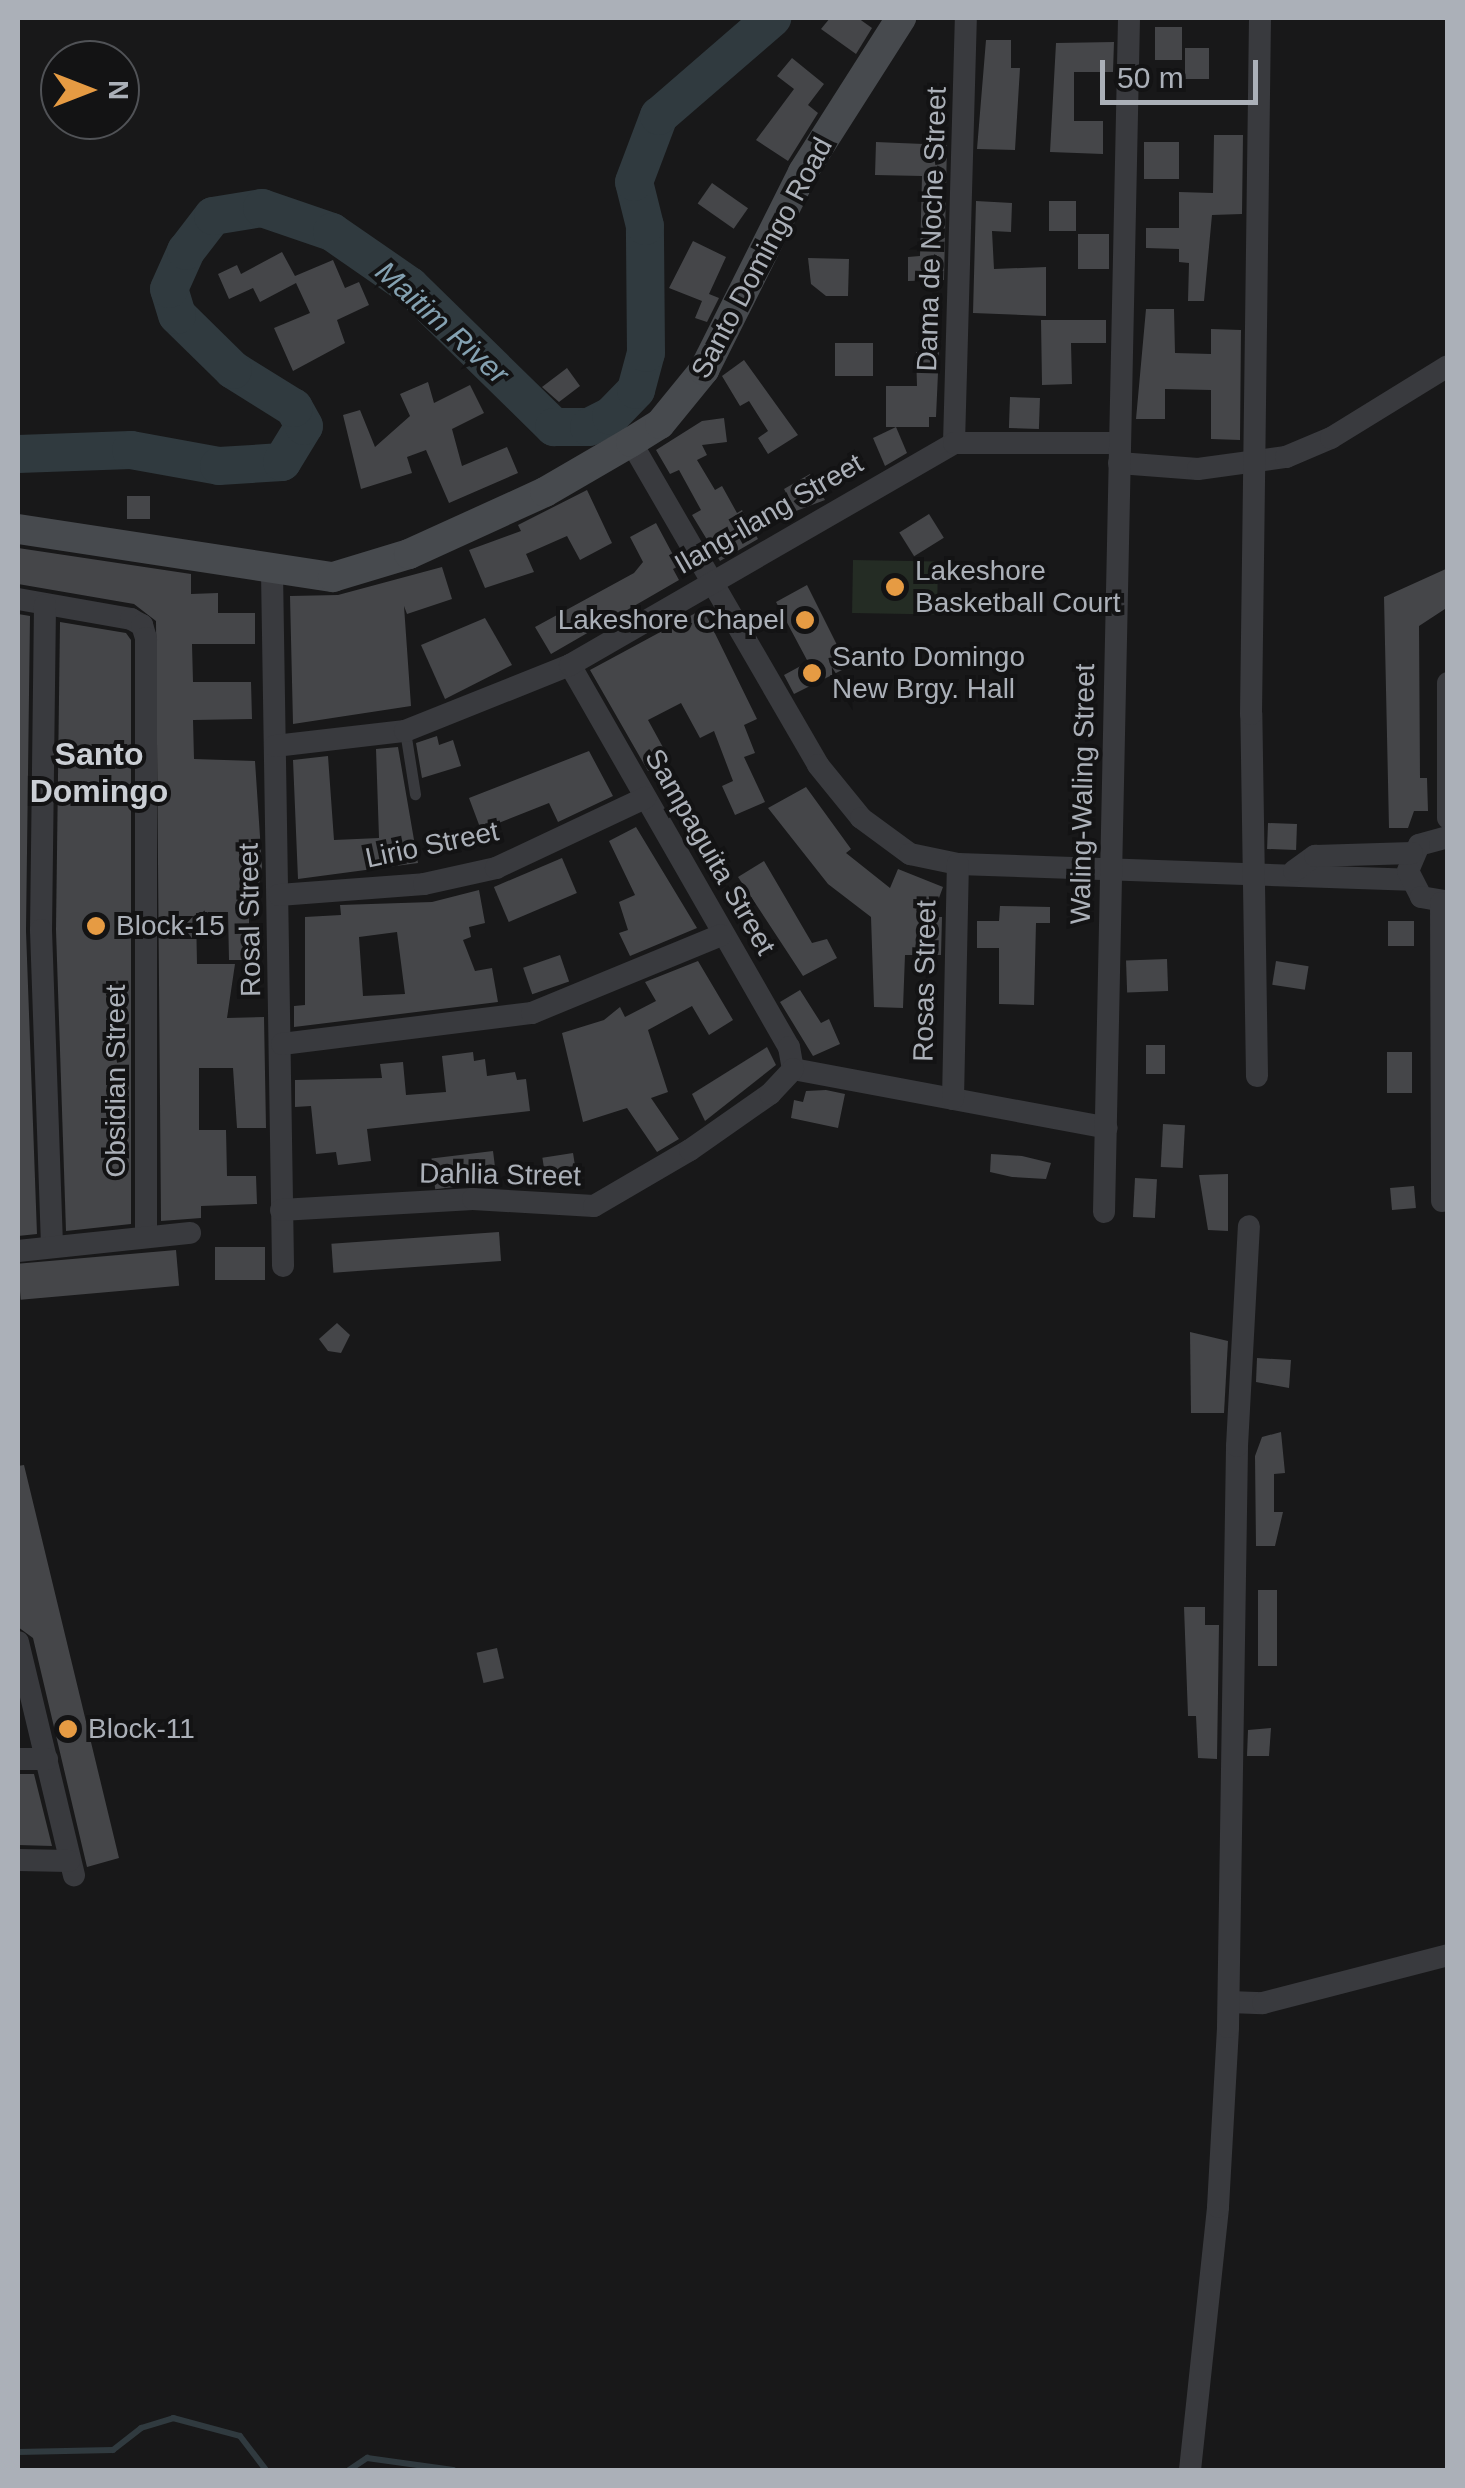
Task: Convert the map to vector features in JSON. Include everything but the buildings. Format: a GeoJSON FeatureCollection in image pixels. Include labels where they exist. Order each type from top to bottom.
{"type":"FeatureCollection","features":[{"type":"Feature","properties":{"kind":"street","name":"Santo Domingo Road"},"geometry":{"type":"LineString","coordinates":[[18,529],[272,572],[333,577],[409,554],[545,492],[660,424],[704,370],[804,172],[901,18]]}},
{"type":"Feature","properties":{"kind":"street","name":"Dama de Noche Street"},"geometry":{"type":"LineString","coordinates":[[954,443],[966,18]]}},
{"type":"Feature","properties":{"kind":"street","name":"Waling-Waling Street"},"geometry":{"type":"LineString","coordinates":[[1104,1212],[1129,18]]}},
{"type":"Feature","properties":{"kind":"street"},"geometry":{"type":"LineString","coordinates":[[1257,1076],[1251,870],[1260,18]]}},
{"type":"Feature","properties":{"kind":"street"},"geometry":{"type":"LineString","coordinates":[[954,443],[1120,453],[1198,469],[1256,464],[1331,438],[1448,366]]}},
{"type":"Feature","properties":{"kind":"street"},"geometry":{"type":"LineString","coordinates":[[631,442],[818,765],[861,818],[910,854],[958,864],[1251,870],[1294,872],[1313,880],[1410,880]]}},
{"type":"Feature","properties":{"kind":"street","name":"Ilang-ilang Street"},"geometry":{"type":"LineString","coordinates":[[275,746],[405,730],[570,665],[954,443]]}},
{"type":"Feature","properties":{"kind":"street","name":"Rosal Street"},"geometry":{"type":"LineString","coordinates":[[272,572],[283,1266]]}},
{"type":"Feature","properties":{"kind":"street"},"geometry":{"type":"LineString","coordinates":[[18,599],[45,605],[41,930],[52,1247]]}},
{"type":"Feature","properties":{"kind":"street","name":"Obsidian Street"},"geometry":{"type":"LineString","coordinates":[[45,605],[142,625],[146,1237]]}},
{"type":"Feature","properties":{"kind":"street","name":"Sampaguita Street"},"geometry":{"type":"LineString","coordinates":[[570,665],[721,935],[789,1047],[793,1069]]}},
{"type":"Feature","properties":{"kind":"street"},"geometry":{"type":"LineString","coordinates":[[1448,682],[1448,818]]}},
{"type":"Feature","properties":{"kind":"street","name":"Lirio Street"},"geometry":{"type":"LineString","coordinates":[[279,895],[424,884],[496,868],[645,798]]}},
{"type":"Feature","properties":{"kind":"street"},"geometry":{"type":"LineString","coordinates":[[1294,872],[1316,856],[1412,854],[1428,839],[1448,838]]}},
{"type":"Feature","properties":{"kind":"street"},"geometry":{"type":"LineString","coordinates":[[1412,854],[1410,880],[1422,897],[1444,902],[1442,1201]]}},
{"type":"Feature","properties":{"kind":"street","name":"Rosas Street"},"geometry":{"type":"LineString","coordinates":[[953,1100],[958,864]]}},
{"type":"Feature","properties":{"kind":"street"},"geometry":{"type":"LineString","coordinates":[[282,1044],[532,1013],[721,935]]}},
{"type":"Feature","properties":{"kind":"street"},"geometry":{"type":"LineString","coordinates":[[793,1069],[1106,1128]]}},
{"type":"Feature","properties":{"kind":"street","name":"Dahlia Street"},"geometry":{"type":"LineString","coordinates":[[281,1210],[473,1199],[594,1206],[690,1150],[770,1094],[793,1069]]}},
{"type":"Feature","properties":{"kind":"street"},"geometry":{"type":"LineString","coordinates":[[1190,2470],[1218,2207],[1229,2002],[1236,1446],[1249,1226]]}},
{"type":"Feature","properties":{"kind":"street"},"geometry":{"type":"LineString","coordinates":[[18,1250],[190,1233]]}},
{"type":"Feature","properties":{"kind":"street"},"geometry":{"type":"LineString","coordinates":[[18,1860],[71,1868],[19,1654]]}},
{"type":"Feature","properties":{"kind":"street"},"geometry":{"type":"LineString","coordinates":[[18,1758],[47,1759]]}},
{"type":"Feature","properties":{"kind":"street"},"geometry":{"type":"LineString","coordinates":[[1229,2002],[1264,2003],[1448,1955]]}},
{"type":"Feature","properties":{"kind":"lane"},"geometry":{"type":"LineString","coordinates":[[405,730],[414,794]]}},
{"type":"Feature","properties":{"kind":"shaded area","name":"Lakeshore Basketball Court"},"geometry":{"type":"Polygon","coordinates":[[[853,560],[938,561],[937,614],[852,613],[853,560]]]}},
{"type":"Feature","properties":{"kind":"waterway","name":"Maitim River"},"geometry":{"type":"LineString","coordinates":[[18,454],[131,450],[219,466],[282,462],[304,426],[294,408],[233,370],[177,315],[169,289],[186,251],[213,216],[262,208],[332,232],[410,286],[554,427],[589,427],[611,416],[636,390],[646,353],[645,226],[634,182],[659,116],[772,18]]}},
{"type":"Feature","properties":{"kind":"waterway"},"geometry":{"type":"LineString","coordinates":[[18,2452],[113,2450],[141,2428],[173,2418],[240,2436],[266,2470]]}},
{"type":"Feature","properties":{"kind":"waterway"},"geometry":{"type":"LineString","coordinates":[[349,2470],[367,2458],[453,2470]]}},
{"type":"Feature","properties":{"kind":"place","name":"Lakeshore Basketball Court"},"geometry":{"type":"Point","coordinates":[895,587]}},
{"type":"Feature","properties":{"kind":"place","name":"Lakeshore Chapel"},"geometry":{"type":"Point","coordinates":[805,620]}},
{"type":"Feature","properties":{"kind":"place","name":"Santo Domingo New Brgy. Hall"},"geometry":{"type":"Point","coordinates":[812,673]}},
{"type":"Feature","properties":{"kind":"place","name":"Block-15"},"geometry":{"type":"Point","coordinates":[96,926]}},
{"type":"Feature","properties":{"kind":"place","name":"Block-11"},"geometry":{"type":"Point","coordinates":[68,1729]}},
{"type":"Feature","properties":{"kind":"district","name":"Santo Domingo"},"geometry":{"type":"Point","coordinates":[99,774]}}]}
